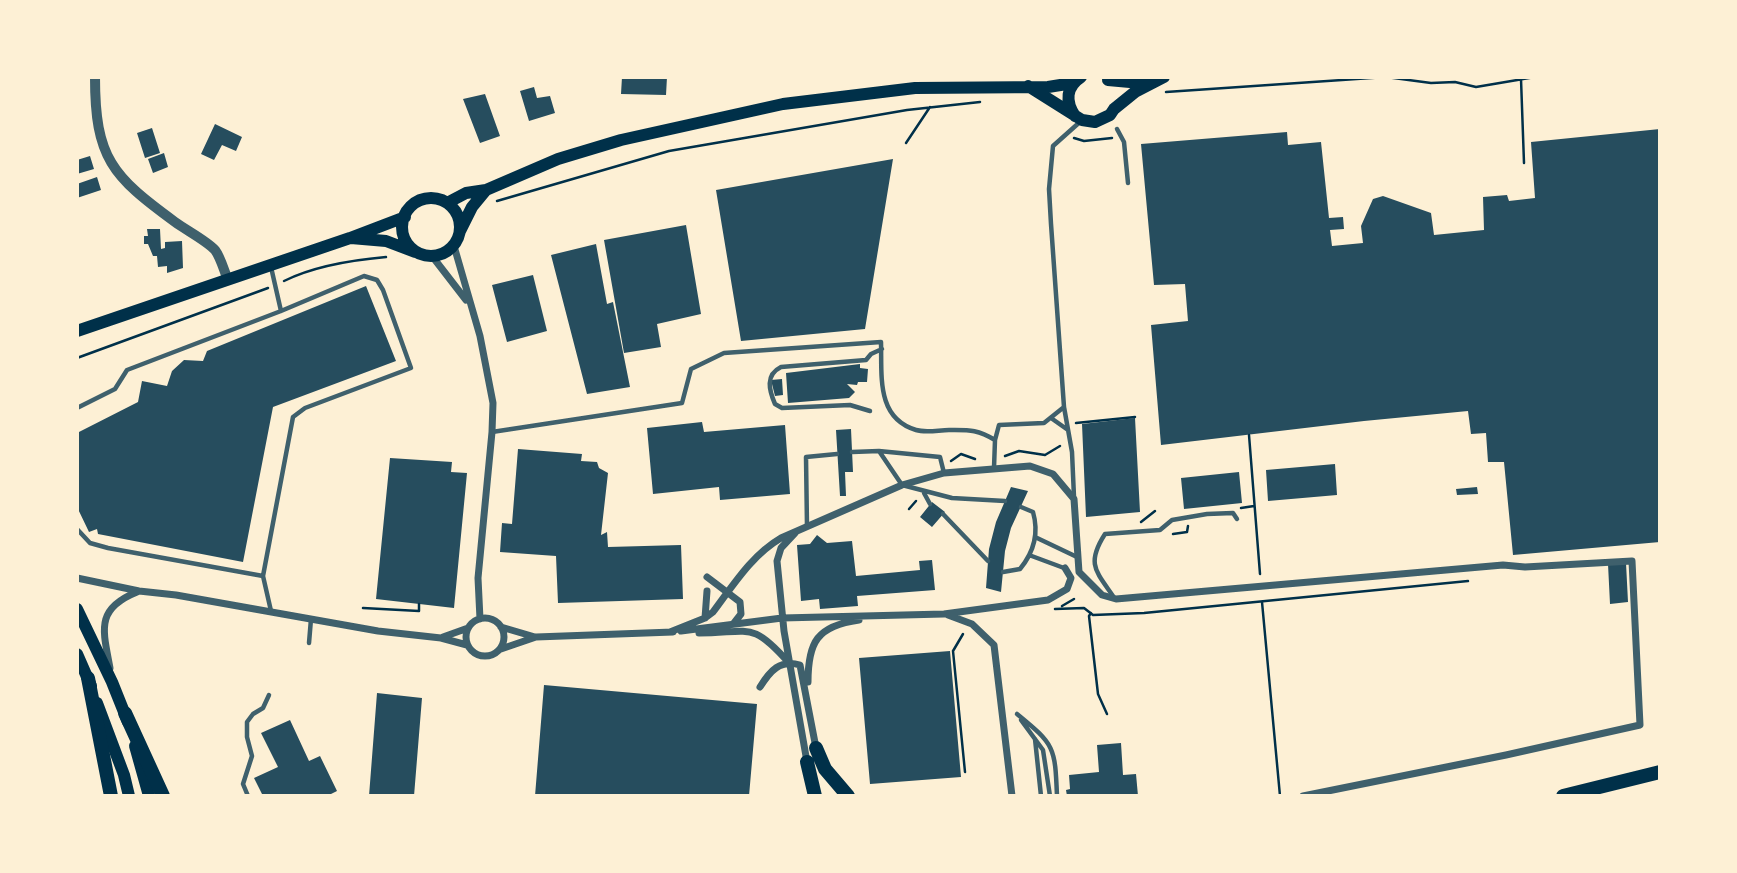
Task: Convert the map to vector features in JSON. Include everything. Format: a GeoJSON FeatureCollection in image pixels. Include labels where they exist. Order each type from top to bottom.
{"type":"FeatureCollection","features":[{"type":"Feature","properties":{"kind":"highway"},"geometry":{"type":"LineString","coordinates":[[88,678],[111,796]]}},
{"type":"Feature","properties":{"kind":"highway"},"geometry":{"type":"LineString","coordinates":[[125,713],[163,796]]}},
{"type":"Feature","properties":{"kind":"highway"},"geometry":{"type":"LineString","coordinates":[[816,748],[825,769],[848,796]]}},
{"type":"Feature","properties":{"kind":"highway"},"geometry":{"type":"LineString","coordinates":[[807,762],[815,795]]}},
{"type":"Feature","properties":{"kind":"highway"},"geometry":{"type":"LineString","coordinates":[[1563,796],[1660,772]]}},
{"type":"Feature","properties":{"kind":"main road"},"geometry":{"type":"LineString","coordinates":[[1105,79],[1130,82],[1156,77]]}},
{"type":"Feature","properties":{"kind":"main road"},"geometry":{"type":"LineString","coordinates":[[1028,86],[1088,122],[1102,120],[1135,92],[1164,77]]}},
{"type":"Feature","properties":{"kind":"main road"},"geometry":{"type":"LineString","coordinates":[[1105,79],[1116,94],[1114,109]]}},
{"type":"Feature","properties":{"kind":"main road"},"geometry":{"type":"LineString","coordinates":[[1077,80],[1068,100],[1078,118]]}},
{"type":"Feature","properties":{"kind":"main road"},"geometry":{"type":"LineString","coordinates":[[447,203],[466,194],[486,190],[558,159],[621,140],[783,104],[915,88],[1048,87],[1077,80]]}},
{"type":"Feature","properties":{"kind":"main road"},"geometry":{"type":"LineString","coordinates":[[350,238],[386,241],[427,255],[447,252],[454,246],[472,207],[486,190]]}},
{"type":"Feature","properties":{"kind":"main road"},"geometry":{"type":"LineString","coordinates":[[427,255],[409,245],[405,239],[402,224],[416,203],[440,200],[447,203],[457,214],[460,232]]}},
{"type":"Feature","properties":{"kind":"main road"},"geometry":{"type":"LineString","coordinates":[[77,331],[405,217]]}},
{"type":"Feature","properties":{"kind":"main road"},"geometry":{"type":"LineString","coordinates":[[77,609],[125,713],[149,796]]}},
{"type":"Feature","properties":{"kind":"main road"},"geometry":{"type":"LineString","coordinates":[[77,654],[124,775],[129,796]]}},
{"type":"Feature","properties":{"kind":"street"},"geometry":{"type":"LineString","coordinates":[[95,77],[95,106],[100,139],[117,171],[127,185],[144,199],[214,250],[228,280]]}},
{"type":"Feature","properties":{"kind":"street"},"geometry":{"type":"LineString","coordinates":[[454,246],[480,336],[493,403],[478,578],[480,619]]}},
{"type":"Feature","properties":{"kind":"street"},"geometry":{"type":"LineString","coordinates":[[427,255],[469,303]]}},
{"type":"Feature","properties":{"kind":"street"},"geometry":{"type":"LineString","coordinates":[[670,632],[713,612],[765,548],[796,531],[902,485],[994,464],[1030,466],[1053,474],[1074,499],[1079,572],[1102,595],[1116,599],[1503,565],[1525,567],[1632,561],[1640,726],[1303,796]]}},
{"type":"Feature","properties":{"kind":"street"},"geometry":{"type":"LineString","coordinates":[[796,531],[781,548],[777,561],[782,618],[807,762]]}},
{"type":"Feature","properties":{"kind":"street"},"geometry":{"type":"LineString","coordinates":[[670,632],[782,618],[944,614],[1048,600],[1071,584],[1071,578],[1065,572]]}},
{"type":"Feature","properties":{"kind":"street"},"geometry":{"type":"LineString","coordinates":[[707,577],[740,602],[739,619],[730,625]]}},
{"type":"Feature","properties":{"kind":"street"},"geometry":{"type":"LineString","coordinates":[[77,578],[378,631],[442,638],[467,645],[474,653],[485,657],[536,637],[752,631],[770,642],[789,663]]}},
{"type":"Feature","properties":{"kind":"street"},"geometry":{"type":"LineString","coordinates":[[112,682],[103,625],[105,617],[122,598],[139,591]]}},
{"type":"Feature","properties":{"kind":"street"},"geometry":{"type":"LineString","coordinates":[[705,618],[707,591]]}},
{"type":"Feature","properties":{"kind":"street"},"geometry":{"type":"LineString","coordinates":[[944,614],[972,624],[994,645],[1012,796]]}},
{"type":"Feature","properties":{"kind":"street"},"geometry":{"type":"LineString","coordinates":[[809,701],[808,661],[812,645],[838,623],[883,616]]}},
{"type":"Feature","properties":{"kind":"street"},"geometry":{"type":"LineString","coordinates":[[442,638],[468,628],[480,619],[493,620],[501,627],[536,637]]}},
{"type":"Feature","properties":{"kind":"street"},"geometry":{"type":"LineString","coordinates":[[501,627],[505,638],[501,649]]}},
{"type":"Feature","properties":{"kind":"street"},"geometry":{"type":"LineString","coordinates":[[467,645],[468,628]]}},
{"type":"Feature","properties":{"kind":"street"},"geometry":{"type":"LineString","coordinates":[[760,687],[773,669],[789,663],[800,665],[816,748]]}},
{"type":"Feature","properties":{"kind":"lane"},"geometry":{"type":"LineString","coordinates":[[1074,499],[1075,476],[1064,407],[1049,189],[1053,146],[1078,118]]}},
{"type":"Feature","properties":{"kind":"lane"},"geometry":{"type":"LineString","coordinates":[[1117,129],[1124,142],[1128,183]]}},
{"type":"Feature","properties":{"kind":"lane"},"geometry":{"type":"LineString","coordinates":[[271,265],[281,311]]}},
{"type":"Feature","properties":{"kind":"lane"},"geometry":{"type":"LineString","coordinates":[[77,408],[115,389],[127,370],[364,276],[377,280],[411,369],[305,408],[293,417],[263,576],[271,611]]}},
{"type":"Feature","properties":{"kind":"lane"},"geometry":{"type":"LineString","coordinates":[[492,432],[682,403],[691,369],[724,353],[881,342],[884,395],[890,413],[900,422],[918,430],[979,430],[995,440]]}},
{"type":"Feature","properties":{"kind":"lane"},"geometry":{"type":"LineString","coordinates":[[870,411],[850,405],[782,408],[775,404],[770,392],[769,378],[774,370],[781,367],[866,360],[881,349]]}},
{"type":"Feature","properties":{"kind":"lane"},"geometry":{"type":"LineString","coordinates":[[994,464],[999,425],[1044,423],[1064,407]]}},
{"type":"Feature","properties":{"kind":"lane"},"geometry":{"type":"LineString","coordinates":[[1051,418],[1069,431]]}},
{"type":"Feature","properties":{"kind":"lane"},"geometry":{"type":"LineString","coordinates":[[852,452],[879,451],[940,457],[947,473]]}},
{"type":"Feature","properties":{"kind":"lane"},"geometry":{"type":"LineString","coordinates":[[879,451],[902,485],[952,498],[1005,501]]}},
{"type":"Feature","properties":{"kind":"lane"},"geometry":{"type":"LineString","coordinates":[[807,528],[806,457],[837,454]]}},
{"type":"Feature","properties":{"kind":"lane"},"geometry":{"type":"LineString","coordinates":[[923,492],[930,504]]}},
{"type":"Feature","properties":{"kind":"lane"},"geometry":{"type":"LineString","coordinates":[[1003,572],[1020,569],[1029,555],[1035,537],[1037,529],[1033,512],[1021,506]]}},
{"type":"Feature","properties":{"kind":"lane"},"geometry":{"type":"LineString","coordinates":[[1116,599],[1096,569],[1095,550],[1105,534],[1160,530],[1172,520],[1207,514],[1233,513],[1237,519]]}},
{"type":"Feature","properties":{"kind":"lane"},"geometry":{"type":"LineString","coordinates":[[943,514],[988,562]]}},
{"type":"Feature","properties":{"kind":"lane"},"geometry":{"type":"LineString","coordinates":[[77,529],[90,543],[108,548],[263,576]]}},
{"type":"Feature","properties":{"kind":"lane"},"geometry":{"type":"LineString","coordinates":[[1035,537],[1078,558]]}},
{"type":"Feature","properties":{"kind":"lane"},"geometry":{"type":"LineString","coordinates":[[1029,555],[1065,572]]}},
{"type":"Feature","properties":{"kind":"lane"},"geometry":{"type":"LineString","coordinates":[[309,643],[311,619]]}},
{"type":"Feature","properties":{"kind":"lane"},"geometry":{"type":"LineString","coordinates":[[248,796],[243,784],[252,756],[247,737],[247,722],[263,708],[269,695]]}},
{"type":"Feature","properties":{"kind":"lane"},"geometry":{"type":"LineString","coordinates":[[1050,796],[1043,750],[1017,714],[1045,739],[1053,751],[1057,796]]}},
{"type":"Feature","properties":{"kind":"lane"},"geometry":{"type":"LineString","coordinates":[[1035,738],[1041,796]]}},
{"type":"Feature","properties":{"kind":"path"},"geometry":{"type":"LineString","coordinates":[[1158,92],[1386,78],[1432,83],[1455,82],[1476,87],[1535,77]]}},
{"type":"Feature","properties":{"kind":"path"},"geometry":{"type":"LineString","coordinates":[[1521,78],[1524,163]]}},
{"type":"Feature","properties":{"kind":"path"},"geometry":{"type":"LineString","coordinates":[[495,202],[669,151],[788,129],[930,107],[990,101]]}},
{"type":"Feature","properties":{"kind":"path"},"geometry":{"type":"LineString","coordinates":[[906,143],[930,107]]}},
{"type":"Feature","properties":{"kind":"path"},"geometry":{"type":"LineString","coordinates":[[1074,138],[1084,141],[1114,138]]}},
{"type":"Feature","properties":{"kind":"path"},"geometry":{"type":"LineString","coordinates":[[77,358],[295,276],[319,269],[390,257]]}},
{"type":"Feature","properties":{"kind":"path"},"geometry":{"type":"LineString","coordinates":[[947,473],[949,463],[957,455],[968,455],[994,464],[1019,451],[1045,455],[1059,447],[1076,424],[1135,417]]}},
{"type":"Feature","properties":{"kind":"path"},"geometry":{"type":"LineString","coordinates":[[1249,435],[1280,796]]}},
{"type":"Feature","properties":{"kind":"path"},"geometry":{"type":"LineString","coordinates":[[909,509],[923,492]]}},
{"type":"Feature","properties":{"kind":"path"},"geometry":{"type":"LineString","coordinates":[[363,608],[419,611],[419,604]]}},
{"type":"Feature","properties":{"kind":"path"},"geometry":{"type":"LineString","coordinates":[[1091,613],[1089,616],[1098,694],[1107,714]]}},
{"type":"Feature","properties":{"kind":"path"},"geometry":{"type":"LineString","coordinates":[[965,772],[953,651],[958,638],[972,624]]}},
{"type":"Feature","properties":{"kind":"building"},"geometry":{"type":"Polygon","coordinates":[[[622,77],[667,77],[666,95],[621,94],[622,77]]]}},
{"type":"Feature","properties":{"kind":"building"},"geometry":{"type":"Polygon","coordinates":[[[534,87],[537,98],[550,96],[555,113],[529,121],[520,91],[534,87]]]}},
{"type":"Feature","properties":{"kind":"building"},"geometry":{"type":"Polygon","coordinates":[[[485,94],[500,136],[480,143],[463,99],[485,94]]]}},
{"type":"Feature","properties":{"kind":"building"},"geometry":{"type":"Polygon","coordinates":[[[215,124],[242,137],[236,151],[222,145],[214,160],[201,154],[215,124]]]}},
{"type":"Feature","properties":{"kind":"building"},"geometry":{"type":"Polygon","coordinates":[[[152,128],[160,153],[145,158],[137,133],[152,128]]]}},
{"type":"Feature","properties":{"kind":"building"},"geometry":{"type":"Polygon","coordinates":[[[1660,129],[1660,542],[1513,555],[1504,462],[1488,462],[1486,433],[1471,434],[1468,411],[1161,445],[1151,325],[1188,321],[1185,284],[1154,285],[1141,144],[1287,132],[1288,145],[1321,142],[1329,218],[1343,217],[1344,229],[1330,230],[1332,246],[1363,243],[1361,226],[1373,199],[1383,196],[1431,213],[1434,235],[1484,230],[1483,197],[1507,195],[1509,201],[1535,198],[1531,142],[1660,129]]]}},
{"type":"Feature","properties":{"kind":"building"},"geometry":{"type":"Polygon","coordinates":[[[164,153],[168,167],[153,173],[148,159],[164,153]]]}},
{"type":"Feature","properties":{"kind":"building"},"geometry":{"type":"Polygon","coordinates":[[[90,156],[94,169],[77,174],[77,160],[90,156]]]}},
{"type":"Feature","properties":{"kind":"building"},"geometry":{"type":"Polygon","coordinates":[[[893,159],[865,329],[741,341],[716,190],[893,159]]]}},
{"type":"Feature","properties":{"kind":"building"},"geometry":{"type":"Polygon","coordinates":[[[97,177],[101,190],[77,198],[77,184],[97,177]]]}},
{"type":"Feature","properties":{"kind":"building"},"geometry":{"type":"Polygon","coordinates":[[[686,225],[701,314],[657,324],[661,347],[624,353],[604,240],[686,225]]]}},
{"type":"Feature","properties":{"kind":"building"},"geometry":{"type":"Polygon","coordinates":[[[147,229],[160,229],[161,249],[165,248],[165,242],[182,241],[183,268],[167,273],[167,266],[158,267],[157,256],[153,256],[148,244],[144,244],[144,236],[148,236],[147,229]]]}},
{"type":"Feature","properties":{"kind":"building"},"geometry":{"type":"Polygon","coordinates":[[[596,244],[607,304],[613,302],[630,387],[587,394],[551,255],[596,244]]]}},
{"type":"Feature","properties":{"kind":"building"},"geometry":{"type":"Polygon","coordinates":[[[533,275],[547,331],[507,342],[492,285],[533,275]]]}},
{"type":"Feature","properties":{"kind":"building"},"geometry":{"type":"Polygon","coordinates":[[[366,286],[396,361],[273,407],[243,562],[98,534],[97,529],[89,532],[77,507],[77,433],[138,402],[142,381],[167,386],[172,371],[184,360],[203,361],[207,351],[366,286]]]}},
{"type":"Feature","properties":{"kind":"building"},"geometry":{"type":"Polygon","coordinates":[[[860,364],[860,368],[868,369],[867,382],[847,384],[855,392],[849,398],[788,403],[786,373],[860,364]]]}},
{"type":"Feature","properties":{"kind":"building"},"geometry":{"type":"Polygon","coordinates":[[[782,379],[783,395],[775,396],[771,380],[782,379]]]}},
{"type":"Feature","properties":{"kind":"building"},"geometry":{"type":"Polygon","coordinates":[[[1135,418],[1140,512],[1086,517],[1082,424],[1135,418]]]}},
{"type":"Feature","properties":{"kind":"building"},"geometry":{"type":"Polygon","coordinates":[[[702,422],[704,432],[785,425],[790,494],[720,500],[719,487],[653,494],[647,428],[702,422]]]}},
{"type":"Feature","properties":{"kind":"building"},"geometry":{"type":"Polygon","coordinates":[[[851,429],[853,472],[845,472],[846,496],[840,496],[836,430],[851,429]]]}},
{"type":"Feature","properties":{"kind":"building"},"geometry":{"type":"Polygon","coordinates":[[[518,449],[582,454],[581,461],[597,462],[599,468],[608,473],[601,535],[607,532],[608,547],[681,545],[683,599],[558,603],[556,556],[500,552],[502,523],[512,524],[518,449]]]}},
{"type":"Feature","properties":{"kind":"building"},"geometry":{"type":"Polygon","coordinates":[[[390,458],[452,462],[451,472],[467,473],[454,608],[376,599],[390,458]]]}},
{"type":"Feature","properties":{"kind":"building"},"geometry":{"type":"Polygon","coordinates":[[[1335,464],[1337,495],[1268,501],[1266,470],[1335,464]]]}},
{"type":"Feature","properties":{"kind":"building"},"geometry":{"type":"Polygon","coordinates":[[[1239,472],[1242,503],[1184,509],[1181,478],[1239,472]]]}},
{"type":"Feature","properties":{"kind":"building"},"geometry":{"type":"Polygon","coordinates":[[[1011,487],[1028,491],[1011,528],[1005,551],[1001,592],[986,588],[989,549],[996,522],[1011,487]]]}},
{"type":"Feature","properties":{"kind":"building"},"geometry":{"type":"Polygon","coordinates":[[[1477,487],[1478,494],[1457,495],[1456,489],[1477,487]]]}},
{"type":"Feature","properties":{"kind":"building"},"geometry":{"type":"Polygon","coordinates":[[[932,502],[945,512],[932,527],[920,517],[932,502]]]}},
{"type":"Feature","properties":{"kind":"building"},"geometry":{"type":"Polygon","coordinates":[[[817,535],[827,543],[852,541],[856,576],[920,570],[919,561],[932,560],[935,590],[857,596],[858,606],[820,609],[819,599],[801,601],[797,545],[810,544],[817,535]]]}},
{"type":"Feature","properties":{"kind":"building"},"geometry":{"type":"Polygon","coordinates":[[[1626,563],[1628,602],[1610,604],[1608,564],[1626,563]]]}},
{"type":"Feature","properties":{"kind":"building"},"geometry":{"type":"Polygon","coordinates":[[[950,651],[961,777],[870,784],[859,658],[950,651]]]}},
{"type":"Feature","properties":{"kind":"building"},"geometry":{"type":"Polygon","coordinates":[[[544,685],[757,704],[749,796],[535,796],[544,685]]]}},
{"type":"Feature","properties":{"kind":"building"},"geometry":{"type":"Polygon","coordinates":[[[377,693],[422,698],[414,796],[369,796],[377,693]]]}},
{"type":"Feature","properties":{"kind":"building"},"geometry":{"type":"Polygon","coordinates":[[[290,720],[309,761],[320,756],[337,791],[327,796],[263,796],[254,778],[278,767],[261,733],[290,720]]]}},
{"type":"Feature","properties":{"kind":"building"},"geometry":{"type":"Polygon","coordinates":[[[1121,743],[1123,775],[1136,774],[1138,796],[1067,796],[1066,790],[1070,789],[1069,775],[1099,772],[1097,745],[1121,743]]]}}]}
